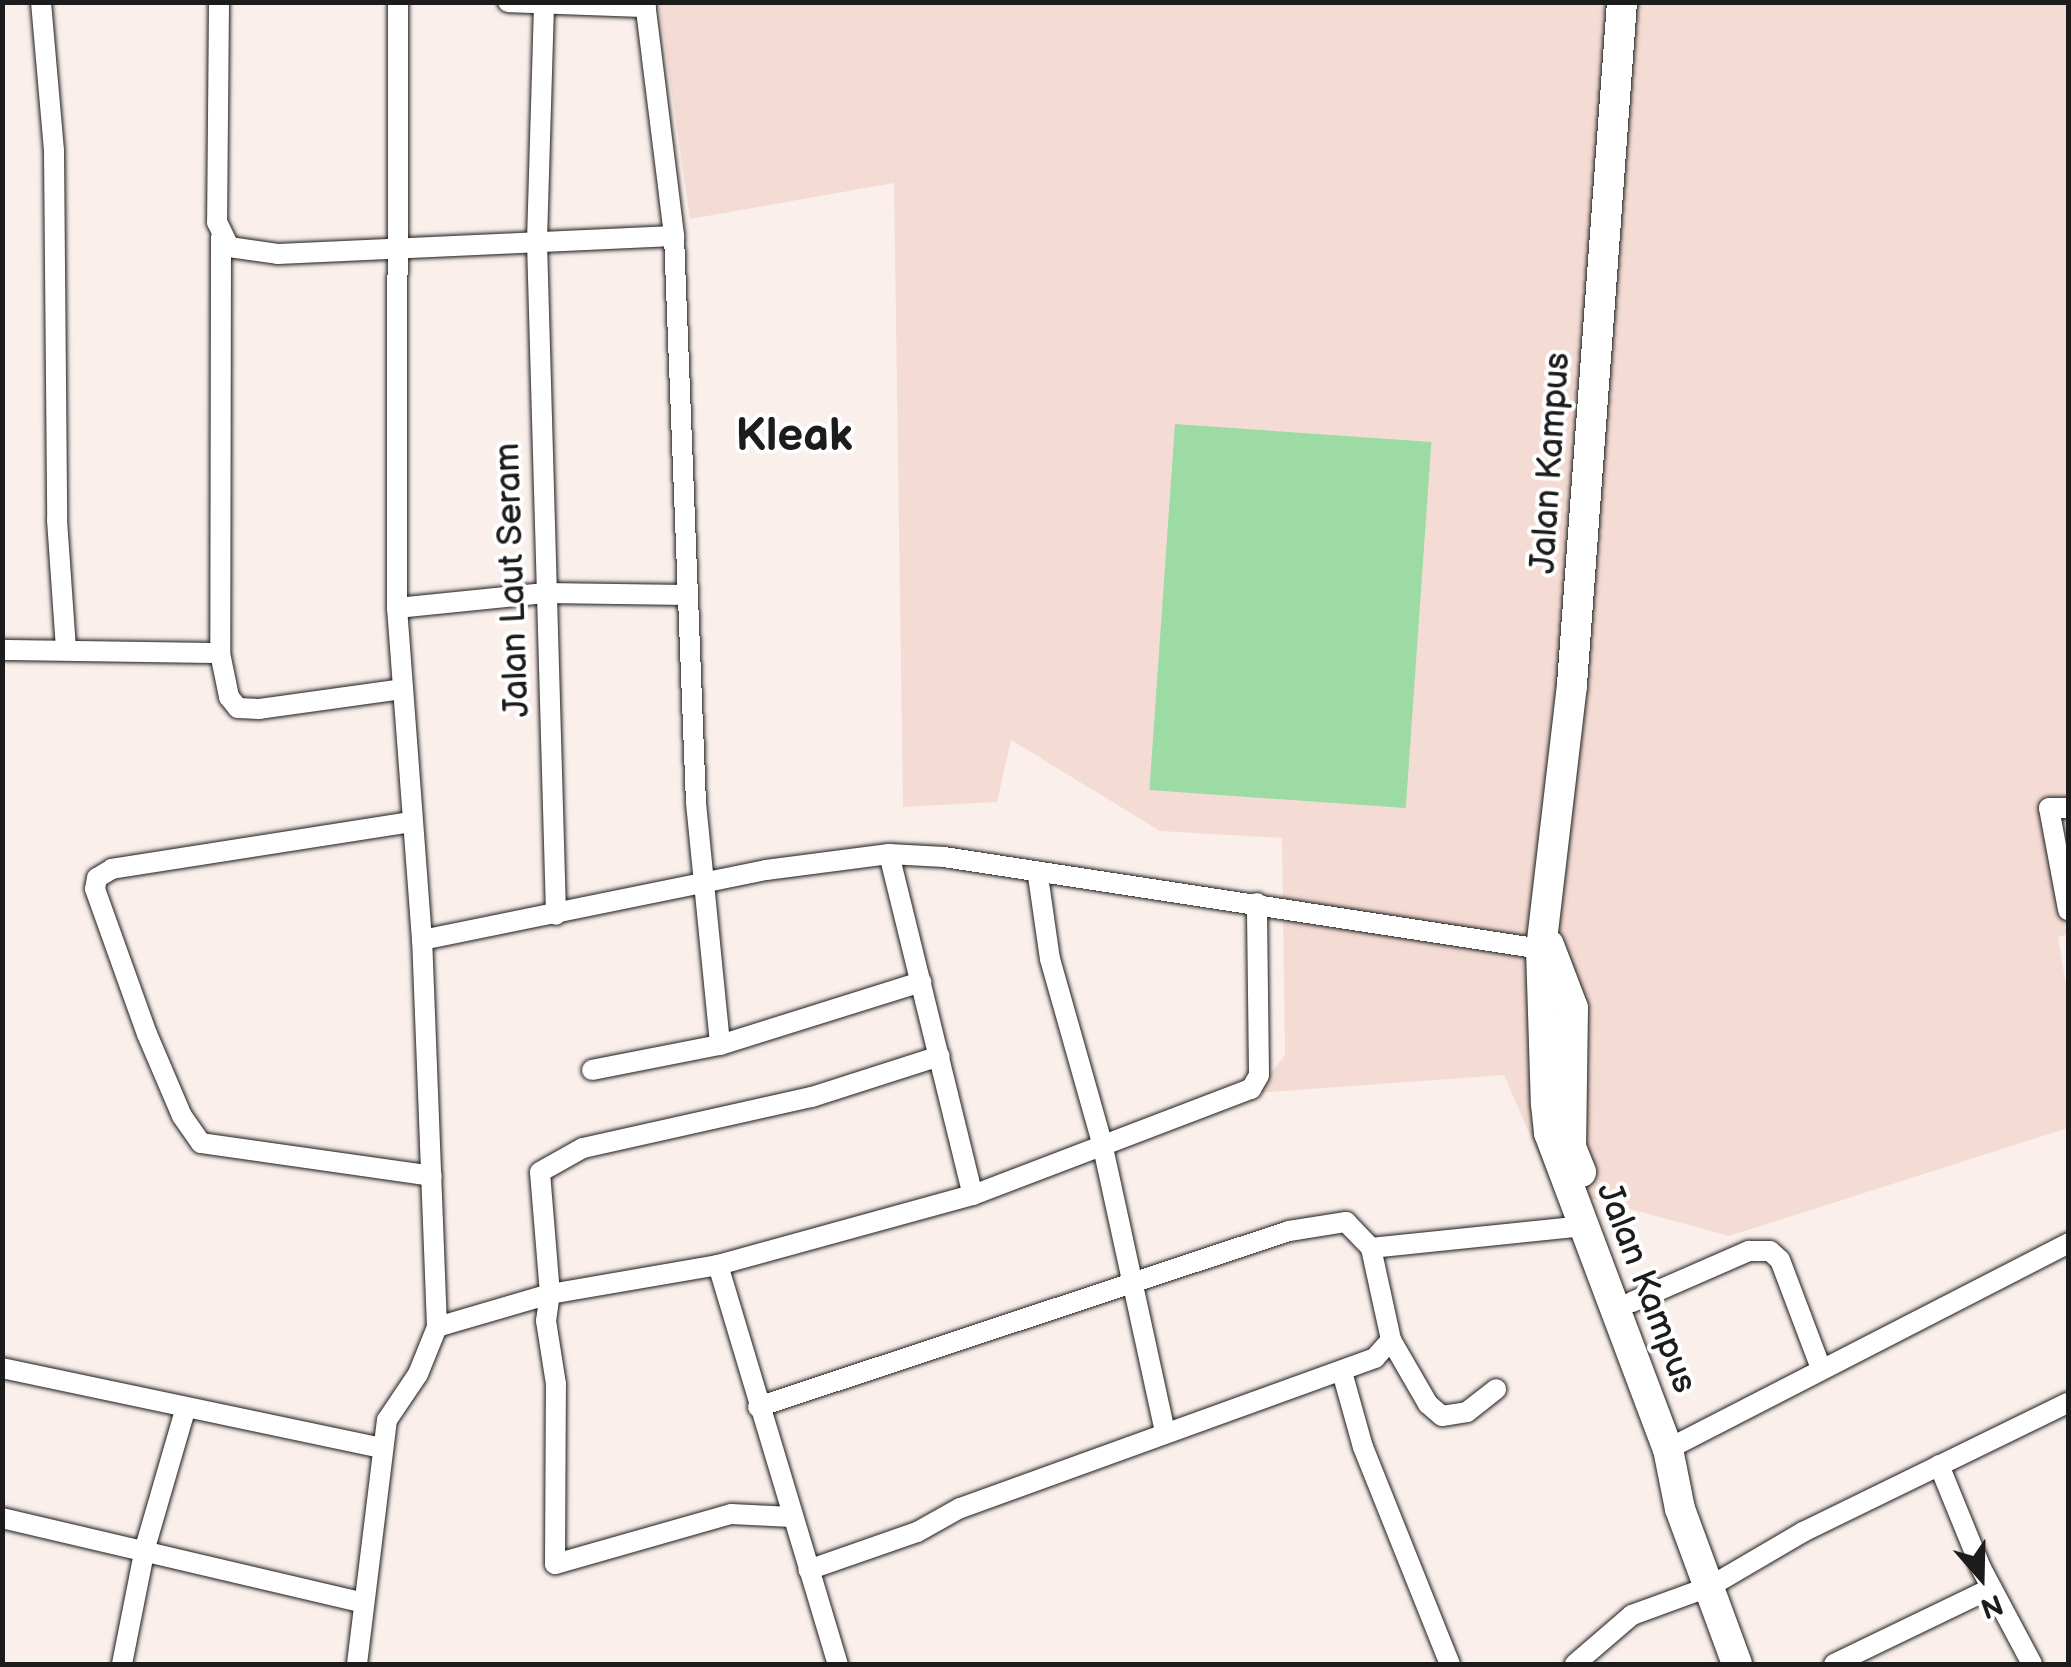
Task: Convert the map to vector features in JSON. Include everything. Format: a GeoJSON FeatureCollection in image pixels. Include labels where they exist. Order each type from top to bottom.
{"type":"FeatureCollection","features":[{"type":"Feature","properties":{"kind":"street"},"geometry":{"type":"LineString","coordinates":[[41,2],[54,151],[56,501],[66,648]]}},
{"type":"Feature","properties":{"kind":"street"},"geometry":{"type":"LineString","coordinates":[[219,2],[223,680],[238,708],[403,689]]}},
{"type":"Feature","properties":{"kind":"street"},"geometry":{"type":"LineString","coordinates":[[357,1664],[386,1420],[418,1374],[437,1327],[422,940],[397,608],[398,2]]}},
{"type":"Feature","properties":{"kind":"street"},"geometry":{"type":"LineString","coordinates":[[508,2],[646,4],[674,236],[702,885],[720,1045]]}},
{"type":"Feature","properties":{"kind":"street","name":"Jalan Kampus"},"geometry":{"type":"LineString","coordinates":[[1622,2],[1572,685],[1542,938],[1549,1133],[1676,1445]]}},
{"type":"Feature","properties":{"kind":"street","name":"Jalan Laut Seram"},"geometry":{"type":"LineString","coordinates":[[544,4],[537,242],[556,915]]}},
{"type":"Feature","properties":{"kind":"street"},"geometry":{"type":"LineString","coordinates":[[222,237],[243,253],[674,236]]}},
{"type":"Feature","properties":{"kind":"street"},"geometry":{"type":"LineString","coordinates":[[397,608],[544,594],[687,596]]}},
{"type":"Feature","properties":{"kind":"street"},"geometry":{"type":"LineString","coordinates":[[2,650],[220,653]]}},
{"type":"Feature","properties":{"kind":"street"},"geometry":{"type":"LineString","coordinates":[[2068,808],[2048,808],[2068,910]]}},
{"type":"Feature","properties":{"kind":"street"},"geometry":{"type":"LineString","coordinates":[[412,822],[112,868],[98,878],[95,889],[147,1034],[182,1116],[202,1142],[432,1176]]}},
{"type":"Feature","properties":{"kind":"street"},"geometry":{"type":"LineString","coordinates":[[422,940],[702,885],[889,854],[944,856],[1038,876],[1542,938]]}},
{"type":"Feature","properties":{"kind":"street"},"geometry":{"type":"LineString","coordinates":[[889,854],[973,1195]]}},
{"type":"Feature","properties":{"kind":"street"},"geometry":{"type":"LineString","coordinates":[[1038,876],[1050,959],[1102,1143],[1166,1432]]}},
{"type":"Feature","properties":{"kind":"street"},"geometry":{"type":"LineString","coordinates":[[437,1327],[550,1294],[718,1265],[973,1195],[1102,1143],[1237,1097],[1258,1081],[1258,903]]}},
{"type":"Feature","properties":{"kind":"street","name":"Jalan Kampus"},"geometry":{"type":"LineString","coordinates":[[1542,938],[1573,1008],[1571,1147],[1632,1302],[1676,1445],[1680,1509],[1738,1664]]}},
{"type":"Feature","properties":{"kind":"street"},"geometry":{"type":"LineString","coordinates":[[592,1070],[720,1045],[921,982]]}},
{"type":"Feature","properties":{"kind":"street"},"geometry":{"type":"LineString","coordinates":[[792,1518],[732,1514],[555,1564],[559,1454],[546,1322],[550,1294],[540,1172],[550,1162],[584,1148],[812,1097],[940,1056]]}},
{"type":"Feature","properties":{"kind":"street"},"geometry":{"type":"LineString","coordinates":[[758,1407],[1320,1226],[1352,1224],[1370,1248],[1391,1340],[1428,1404],[1442,1416],[1467,1412],[1496,1389]]}},
{"type":"Feature","properties":{"kind":"street"},"geometry":{"type":"LineString","coordinates":[[1370,1248],[1584,1226]]}},
{"type":"Feature","properties":{"kind":"street"},"geometry":{"type":"LineString","coordinates":[[1676,1445],[1820,1366],[2068,1243]]}},
{"type":"Feature","properties":{"kind":"street"},"geometry":{"type":"LineString","coordinates":[[1632,1302],[1748,1252],[1770,1251],[1780,1260],[1820,1366]]}},
{"type":"Feature","properties":{"kind":"street"},"geometry":{"type":"LineString","coordinates":[[718,1265],[838,1664]]}},
{"type":"Feature","properties":{"kind":"street"},"geometry":{"type":"LineString","coordinates":[[808,1570],[1166,1432],[1342,1372],[1386,1352],[1391,1340]]}},
{"type":"Feature","properties":{"kind":"street"},"geometry":{"type":"LineString","coordinates":[[2,1368],[186,1410],[381,1448]]}},
{"type":"Feature","properties":{"kind":"street"},"geometry":{"type":"LineString","coordinates":[[1342,1372],[1369,1465],[1450,1664]]}},
{"type":"Feature","properties":{"kind":"street"},"geometry":{"type":"LineString","coordinates":[[1575,1664],[1632,1616],[1708,1588],[1939,1465],[2068,1403]]}},
{"type":"Feature","properties":{"kind":"street"},"geometry":{"type":"LineString","coordinates":[[122,1664],[145,1548],[186,1410]]}},
{"type":"Feature","properties":{"kind":"street"},"geometry":{"type":"LineString","coordinates":[[1939,1465],[1992,1588],[2032,1664]]}},
{"type":"Feature","properties":{"kind":"street"},"geometry":{"type":"LineString","coordinates":[[2,1518],[145,1548],[362,1603]]}},
{"type":"Feature","properties":{"kind":"street"},"geometry":{"type":"LineString","coordinates":[[1834,1664],[1992,1588]]}},
{"type":"Feature","properties":{"kind":"shaded area"},"geometry":{"type":"Polygon","coordinates":[[[659,3],[2068,3],[2068,934],[2058,937],[2068,997],[2068,1128],[1729,1236],[1553,1188],[1504,1075],[1255,1093],[1285,1055],[1282,838],[1160,831],[1011,740],[997,802],[903,807],[894,183],[690,219],[659,3]]]}},
{"type":"Feature","properties":{"kind":"green space"},"geometry":{"type":"Polygon","coordinates":[[[1175,424],[1431,442],[1406,808],[1149,790],[1175,424]]]}},
{"type":"Feature","properties":{"kind":"district","name":"Kleak"},"geometry":{"type":"Point","coordinates":[794,437]}}]}
